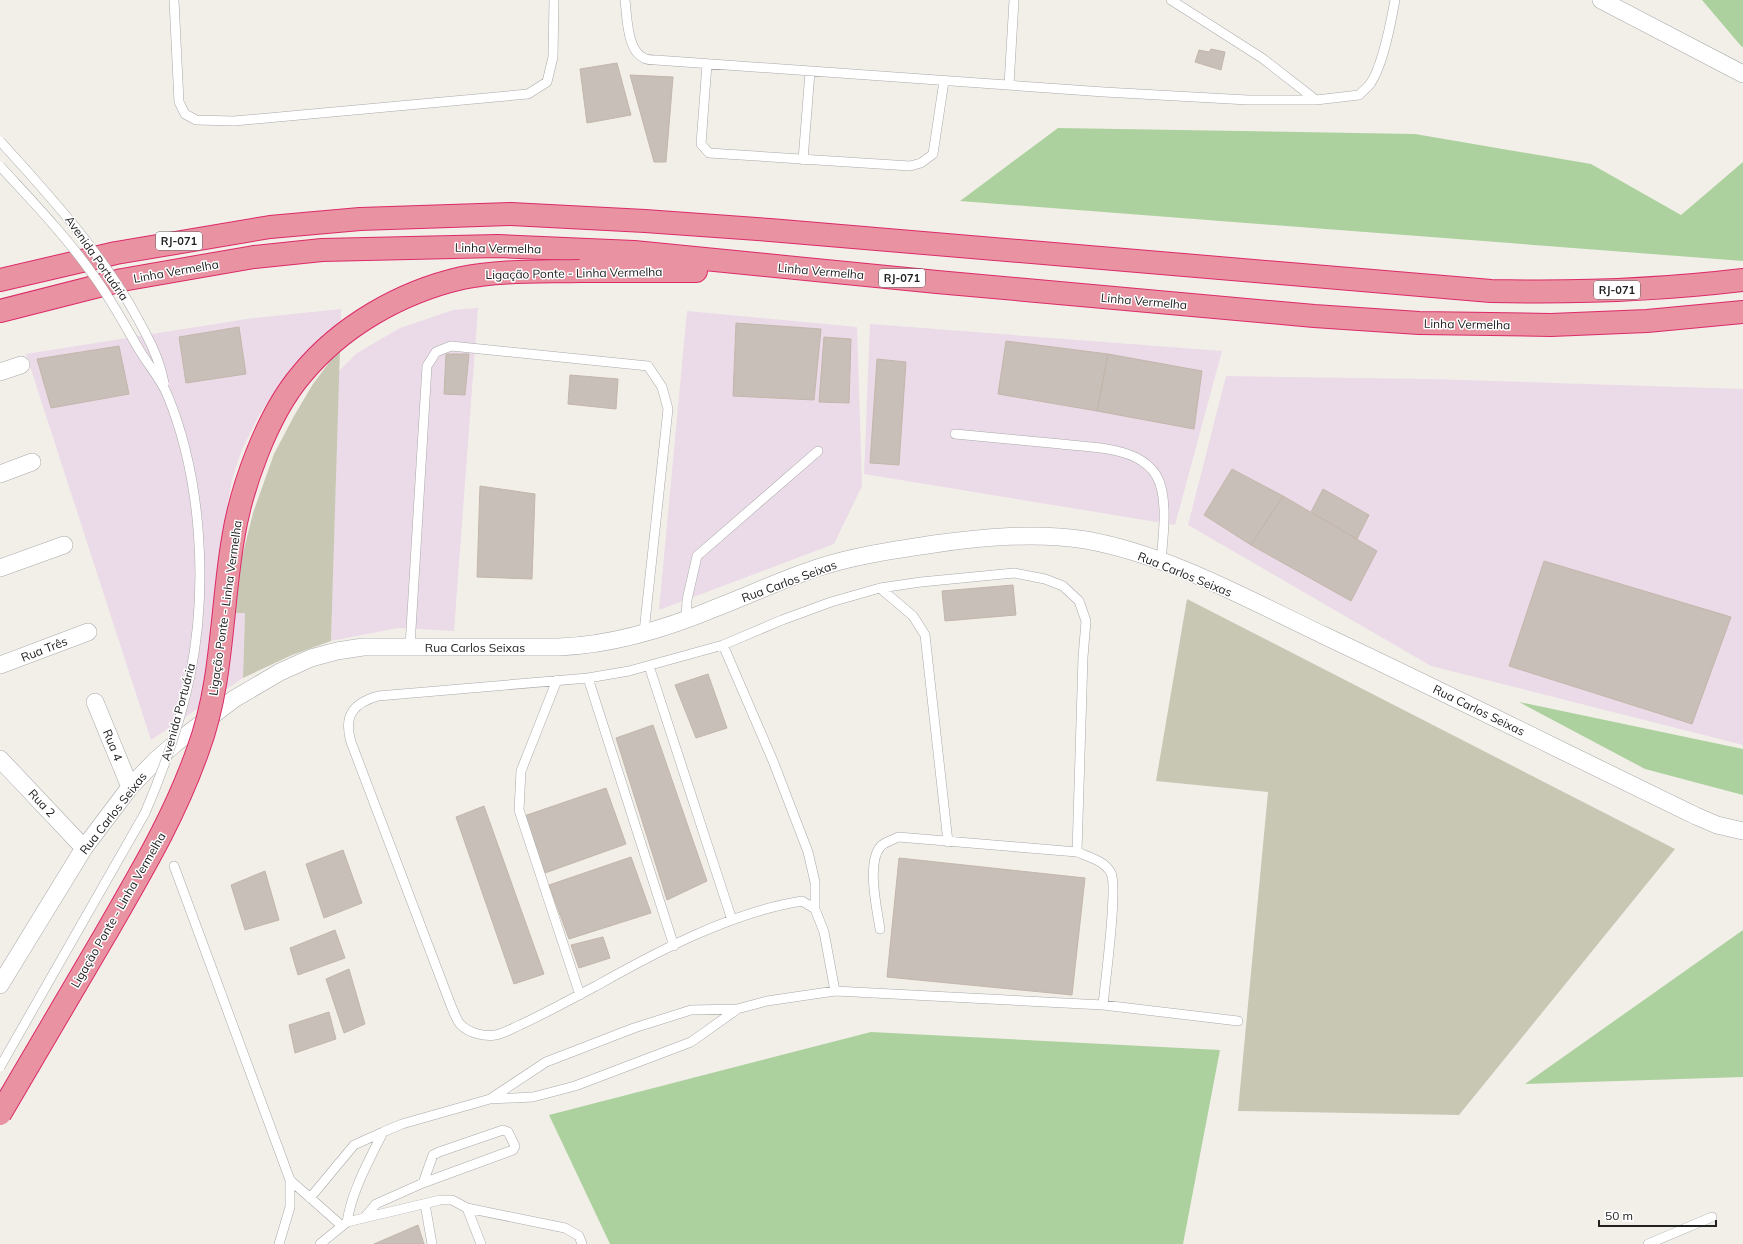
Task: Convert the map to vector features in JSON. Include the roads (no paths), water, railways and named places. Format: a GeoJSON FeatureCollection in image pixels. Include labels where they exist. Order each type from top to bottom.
{"type":"FeatureCollection","features":[{"type":"Feature","properties":{"kind":"highway","name":"RJ-071"},"geometry":{"type":"LineString","coordinates":[[0,280],[116,253],[270,227],[360,218],[511,214],[645,220],[1491,291],[1557,292],[1611,290],[1687,286],[1743,280]]}},
{"type":"Feature","properties":{"kind":"highway","name":"Linha Vermelha"},"geometry":{"type":"LineString","coordinates":[[0,311],[122,280],[254,257],[322,250],[506,246],[634,252],[1314,316],[1419,323],[1551,325],[1647,320],[1743,312]]}},
{"type":"Feature","properties":{"kind":"highway","name":"Ligação Ponte - Linha Vermelha"},"geometry":{"type":"LineString","coordinates":[[0,1114],[157,846],[181,796],[210,713],[223,621],[230,555],[242,499],[261,445],[277,413],[299,377],[324,350],[348,330],[388,306],[421,291],[461,279],[492,273],[821,270]]}},
{"type":"Feature","properties":{"kind":"street"},"geometry":{"type":"LineString","coordinates":[[1601,0],[1743,74]]}},
{"type":"Feature","properties":{"kind":"street"},"geometry":{"type":"LineString","coordinates":[[0,372],[21,365]]}},
{"type":"Feature","properties":{"kind":"street"},"geometry":{"type":"LineString","coordinates":[[0,474],[32,462]]}},
{"type":"Feature","properties":{"kind":"street","name":"Rua Carlos Seixas"},"geometry":{"type":"LineString","coordinates":[[0,985],[84,848],[130,787],[156,760],[177,742],[234,699],[280,672],[311,658],[337,651],[363,647],[410,646],[477,648],[584,646],[615,641],[686,620],[821,567],[881,553],[999,536],[1051,537],[1085,540],[1161,561],[1211,582],[1375,660],[1696,816],[1717,825],[1743,831]]}},
{"type":"Feature","properties":{"kind":"street"},"geometry":{"type":"LineString","coordinates":[[0,568],[64,545]]}},
{"type":"Feature","properties":{"kind":"street","name":"Rua Três"},"geometry":{"type":"LineString","coordinates":[[0,665],[88,632]]}},
{"type":"Feature","properties":{"kind":"street","name":"Rua 4"},"geometry":{"type":"LineString","coordinates":[[96,702],[130,787]]}},
{"type":"Feature","properties":{"kind":"street","name":"Rua 2"},"geometry":{"type":"LineString","coordinates":[[0,759],[84,848]]}},
{"type":"Feature","properties":{"kind":"lane"},"geometry":{"type":"LineString","coordinates":[[174,0],[178,102],[185,114],[196,120],[234,121],[528,94],[546,82],[553,58],[554,0]]}},
{"type":"Feature","properties":{"kind":"lane"},"geometry":{"type":"LineString","coordinates":[[625,0],[631,43],[634,50],[643,58],[810,72],[1009,86],[1248,100],[1316,100],[1359,96],[1370,84],[1378,67],[1391,24],[1395,0]]}},
{"type":"Feature","properties":{"kind":"lane"},"geometry":{"type":"LineString","coordinates":[[1009,86],[1014,0]]}},
{"type":"Feature","properties":{"kind":"lane"},"geometry":{"type":"LineString","coordinates":[[1171,0],[1262,58],[1316,100]]}},
{"type":"Feature","properties":{"kind":"lane"},"geometry":{"type":"LineString","coordinates":[[707,64],[701,144],[709,153],[802,160],[910,166],[921,162],[933,154],[944,81]]}},
{"type":"Feature","properties":{"kind":"lane"},"geometry":{"type":"LineString","coordinates":[[802,160],[810,72]]}},
{"type":"Feature","properties":{"kind":"lane","name":"Avenida Portuária"},"geometry":{"type":"LineString","coordinates":[[0,141],[69,218],[113,277],[154,350],[161,368],[166,392],[186,459],[194,504],[198,542],[199,580],[196,628],[190,671],[184,699],[167,757],[145,813],[0,1067]]}},
{"type":"Feature","properties":{"kind":"lane","name":"Avenida Portuária"},"geometry":{"type":"LineString","coordinates":[[0,166],[63,236],[91,272],[116,309],[166,392]]}},
{"type":"Feature","properties":{"kind":"lane"},"geometry":{"type":"LineString","coordinates":[[410,646],[427,366],[436,352],[451,346],[648,366],[662,387],[668,409],[644,632]]}},
{"type":"Feature","properties":{"kind":"lane"},"geometry":{"type":"LineString","coordinates":[[955,434],[1109,449],[1135,457],[1145,463],[1155,473],[1160,482],[1164,528],[1161,561]]}},
{"type":"Feature","properties":{"kind":"lane"},"geometry":{"type":"LineString","coordinates":[[686,620],[687,600],[697,556],[818,451]]}},
{"type":"Feature","properties":{"kind":"lane"},"geometry":{"type":"LineString","coordinates":[[815,909],[802,901],[783,904],[732,920],[642,960],[548,1012],[495,1035],[474,1033],[461,1025],[450,1003],[348,732],[348,720],[355,707],[364,700],[378,696],[588,678],[629,671],[723,645],[782,620],[831,602],[880,588],[921,582],[1014,573],[1045,579],[1063,586],[1079,601],[1086,621],[1083,657],[1077,852]]}},
{"type":"Feature","properties":{"kind":"lane"},"geometry":{"type":"LineString","coordinates":[[880,588],[913,616],[925,635],[948,842]]}},
{"type":"Feature","properties":{"kind":"lane"},"geometry":{"type":"LineString","coordinates":[[723,645],[773,761],[808,852],[815,882],[815,909],[824,932],[835,991]]}},
{"type":"Feature","properties":{"kind":"lane"},"geometry":{"type":"LineString","coordinates":[[649,666],[732,920]]}},
{"type":"Feature","properties":{"kind":"lane"},"geometry":{"type":"LineString","coordinates":[[588,678],[674,946]]}},
{"type":"Feature","properties":{"kind":"lane"},"geometry":{"type":"LineString","coordinates":[[557,680],[521,771],[519,810],[580,995]]}},
{"type":"Feature","properties":{"kind":"lane"},"geometry":{"type":"LineString","coordinates":[[880,928],[873,882],[873,864],[881,846],[898,837],[1077,852],[1103,863],[1112,873],[1113,893],[1111,924],[1103,1005]]}},
{"type":"Feature","properties":{"kind":"lane"},"geometry":{"type":"LineString","coordinates":[[174,866],[290,1180],[290,1207],[278,1244]]}},
{"type":"Feature","properties":{"kind":"lane"},"geometry":{"type":"LineString","coordinates":[[490,1098],[546,1062],[634,1028],[691,1010],[736,1009],[767,1001],[835,991],[1103,1005],[1238,1021]]}},
{"type":"Feature","properties":{"kind":"lane"},"geometry":{"type":"LineString","coordinates":[[310,1198],[354,1145],[383,1132],[402,1124],[490,1098],[533,1097],[575,1086],[692,1042],[736,1009]]}},
{"type":"Feature","properties":{"kind":"lane"},"geometry":{"type":"LineString","coordinates":[[364,1218],[376,1204],[423,1183],[513,1150],[515,1146],[508,1132],[503,1130],[439,1152],[434,1155],[423,1183]]}},
{"type":"Feature","properties":{"kind":"lane"},"geometry":{"type":"LineString","coordinates":[[344,1224],[365,1167],[383,1132]]}},
{"type":"Feature","properties":{"kind":"lane"},"geometry":{"type":"LineString","coordinates":[[290,1180],[310,1198],[344,1224]]}},
{"type":"Feature","properties":{"kind":"lane"},"geometry":{"type":"LineString","coordinates":[[320,1244],[344,1224],[440,1200],[452,1200],[468,1208],[566,1228],[579,1236],[582,1244]]}},
{"type":"Feature","properties":{"kind":"lane"},"geometry":{"type":"LineString","coordinates":[[425,1204],[432,1244]]}},
{"type":"Feature","properties":{"kind":"lane"},"geometry":{"type":"LineString","coordinates":[[468,1208],[481,1244]]}},
{"type":"Feature","properties":{"kind":"lane"},"geometry":{"type":"LineString","coordinates":[[1648,1244],[1712,1217]]}}]}
